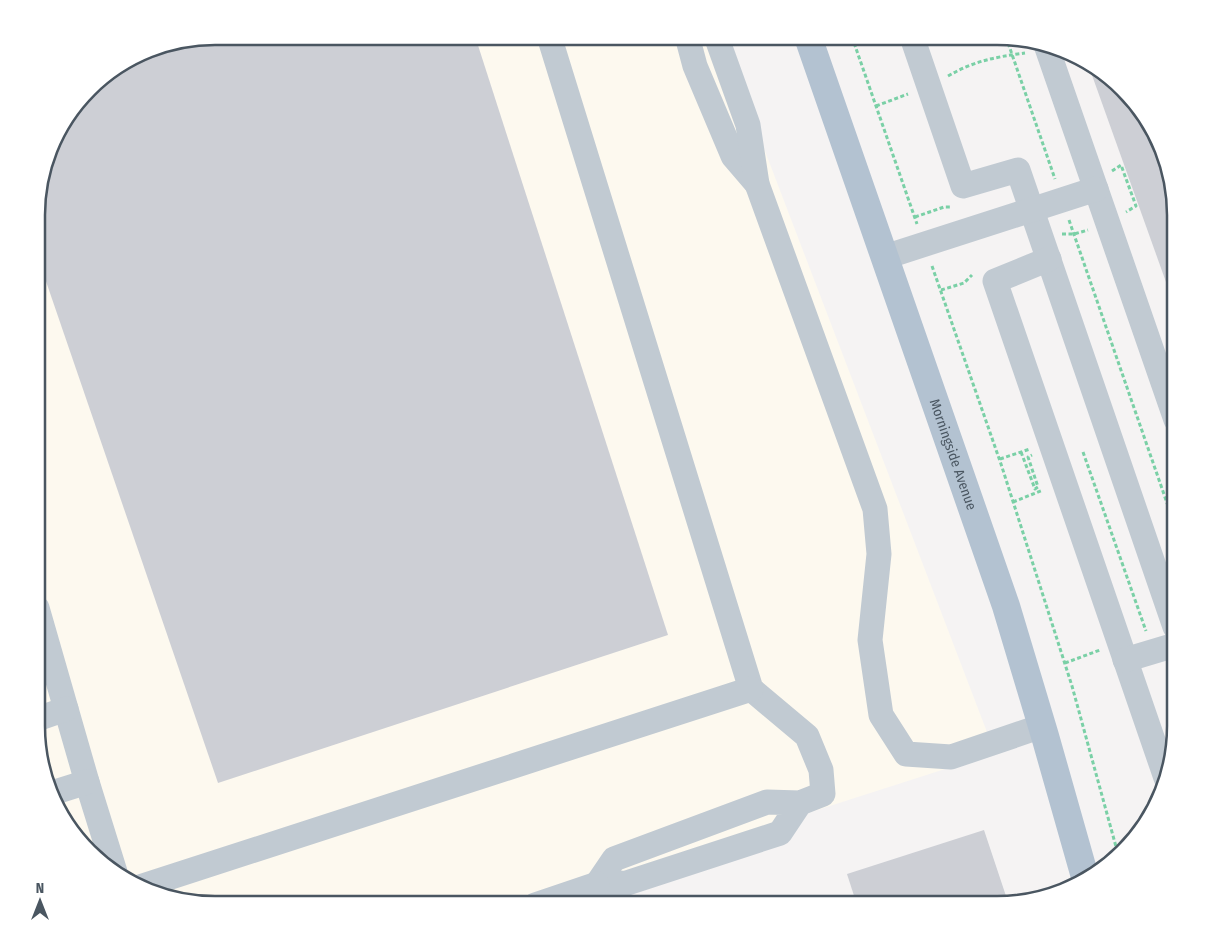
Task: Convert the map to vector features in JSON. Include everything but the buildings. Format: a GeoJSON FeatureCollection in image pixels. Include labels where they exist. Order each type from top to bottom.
{"type":"FeatureCollection","features":[{"type":"Feature","properties":{"kind":"main road","name":"Morningside Avenue"},"geometry":{"type":"LineString","coordinates":[[811,45],[1006,606],[1083,871]]}},
{"type":"Feature","properties":{"kind":"lane"},"geometry":{"type":"LineString","coordinates":[[552,45],[751,689],[807,736],[821,770],[823,794],[800,803],[767,802],[614,859],[596,884]]}},
{"type":"Feature","properties":{"kind":"lane"},"geometry":{"type":"LineString","coordinates":[[690,45],[695,66],[733,156],[757,184]]}},
{"type":"Feature","properties":{"kind":"lane"},"geometry":{"type":"LineString","coordinates":[[719,45],[748,125],[757,184],[875,508],[879,554],[870,640],[881,715],[906,754],[951,758],[1042,726]]}},
{"type":"Feature","properties":{"kind":"lane"},"geometry":{"type":"LineString","coordinates":[[915,45],[963,186],[1018,170],[1167,604]]}},
{"type":"Feature","properties":{"kind":"lane"},"geometry":{"type":"LineString","coordinates":[[1049,54],[1167,394]]}},
{"type":"Feature","properties":{"kind":"lane"},"geometry":{"type":"LineString","coordinates":[[885,257],[1096,189]]}},
{"type":"Feature","properties":{"kind":"lane"},"geometry":{"type":"LineString","coordinates":[[1049,258],[995,281],[1162,766]]}},
{"type":"Feature","properties":{"kind":"lane"},"geometry":{"type":"LineString","coordinates":[[45,638],[112,861]]}},
{"type":"Feature","properties":{"kind":"lane"},"geometry":{"type":"LineString","coordinates":[[1125,660],[1167,647]]}},
{"type":"Feature","properties":{"kind":"lane"},"geometry":{"type":"LineString","coordinates":[[151,883],[751,689]]}},
{"type":"Feature","properties":{"kind":"lane"},"geometry":{"type":"LineString","coordinates":[[45,716],[66,709]]}},
{"type":"Feature","properties":{"kind":"lane"},"geometry":{"type":"LineString","coordinates":[[58,791],[87,782]]}},
{"type":"Feature","properties":{"kind":"lane"},"geometry":{"type":"LineString","coordinates":[[559,896],[596,884],[627,883],[780,833],[800,803]]}},
{"type":"Feature","properties":{"kind":"path"},"geometry":{"type":"LineString","coordinates":[[855,45],[1000,460],[1072,686],[1116,847]]}},
{"type":"Feature","properties":{"kind":"path"},"geometry":{"type":"LineString","coordinates":[[1009,45],[1167,503]]}},
{"type":"Feature","properties":{"kind":"path"},"geometry":{"type":"LineString","coordinates":[[876,106],[929,87],[966,66],[999,57],[1038,50]]}},
{"type":"Feature","properties":{"kind":"path"},"geometry":{"type":"LineString","coordinates":[[1000,460],[1023,451]]}},
{"type":"Feature","properties":{"kind":"path"},"geometry":{"type":"LineString","coordinates":[[1083,452],[1146,633]]}},
{"type":"Feature","properties":{"kind":"path"},"geometry":{"type":"LineString","coordinates":[[1013,502],[1046,489]]}},
{"type":"Feature","properties":{"kind":"shaded area"},"geometry":{"type":"Polygon","coordinates":[[[204,45],[724,45],[995,753],[549,896],[204,896],[171,890],[150,883],[121,867],[95,846],[68,811],[58,791],[51,770],[45,737],[46,193],[54,160],[74,121],[87,103],[103,87],[130,68],[150,58],[171,51],[204,45]]]}}]}
